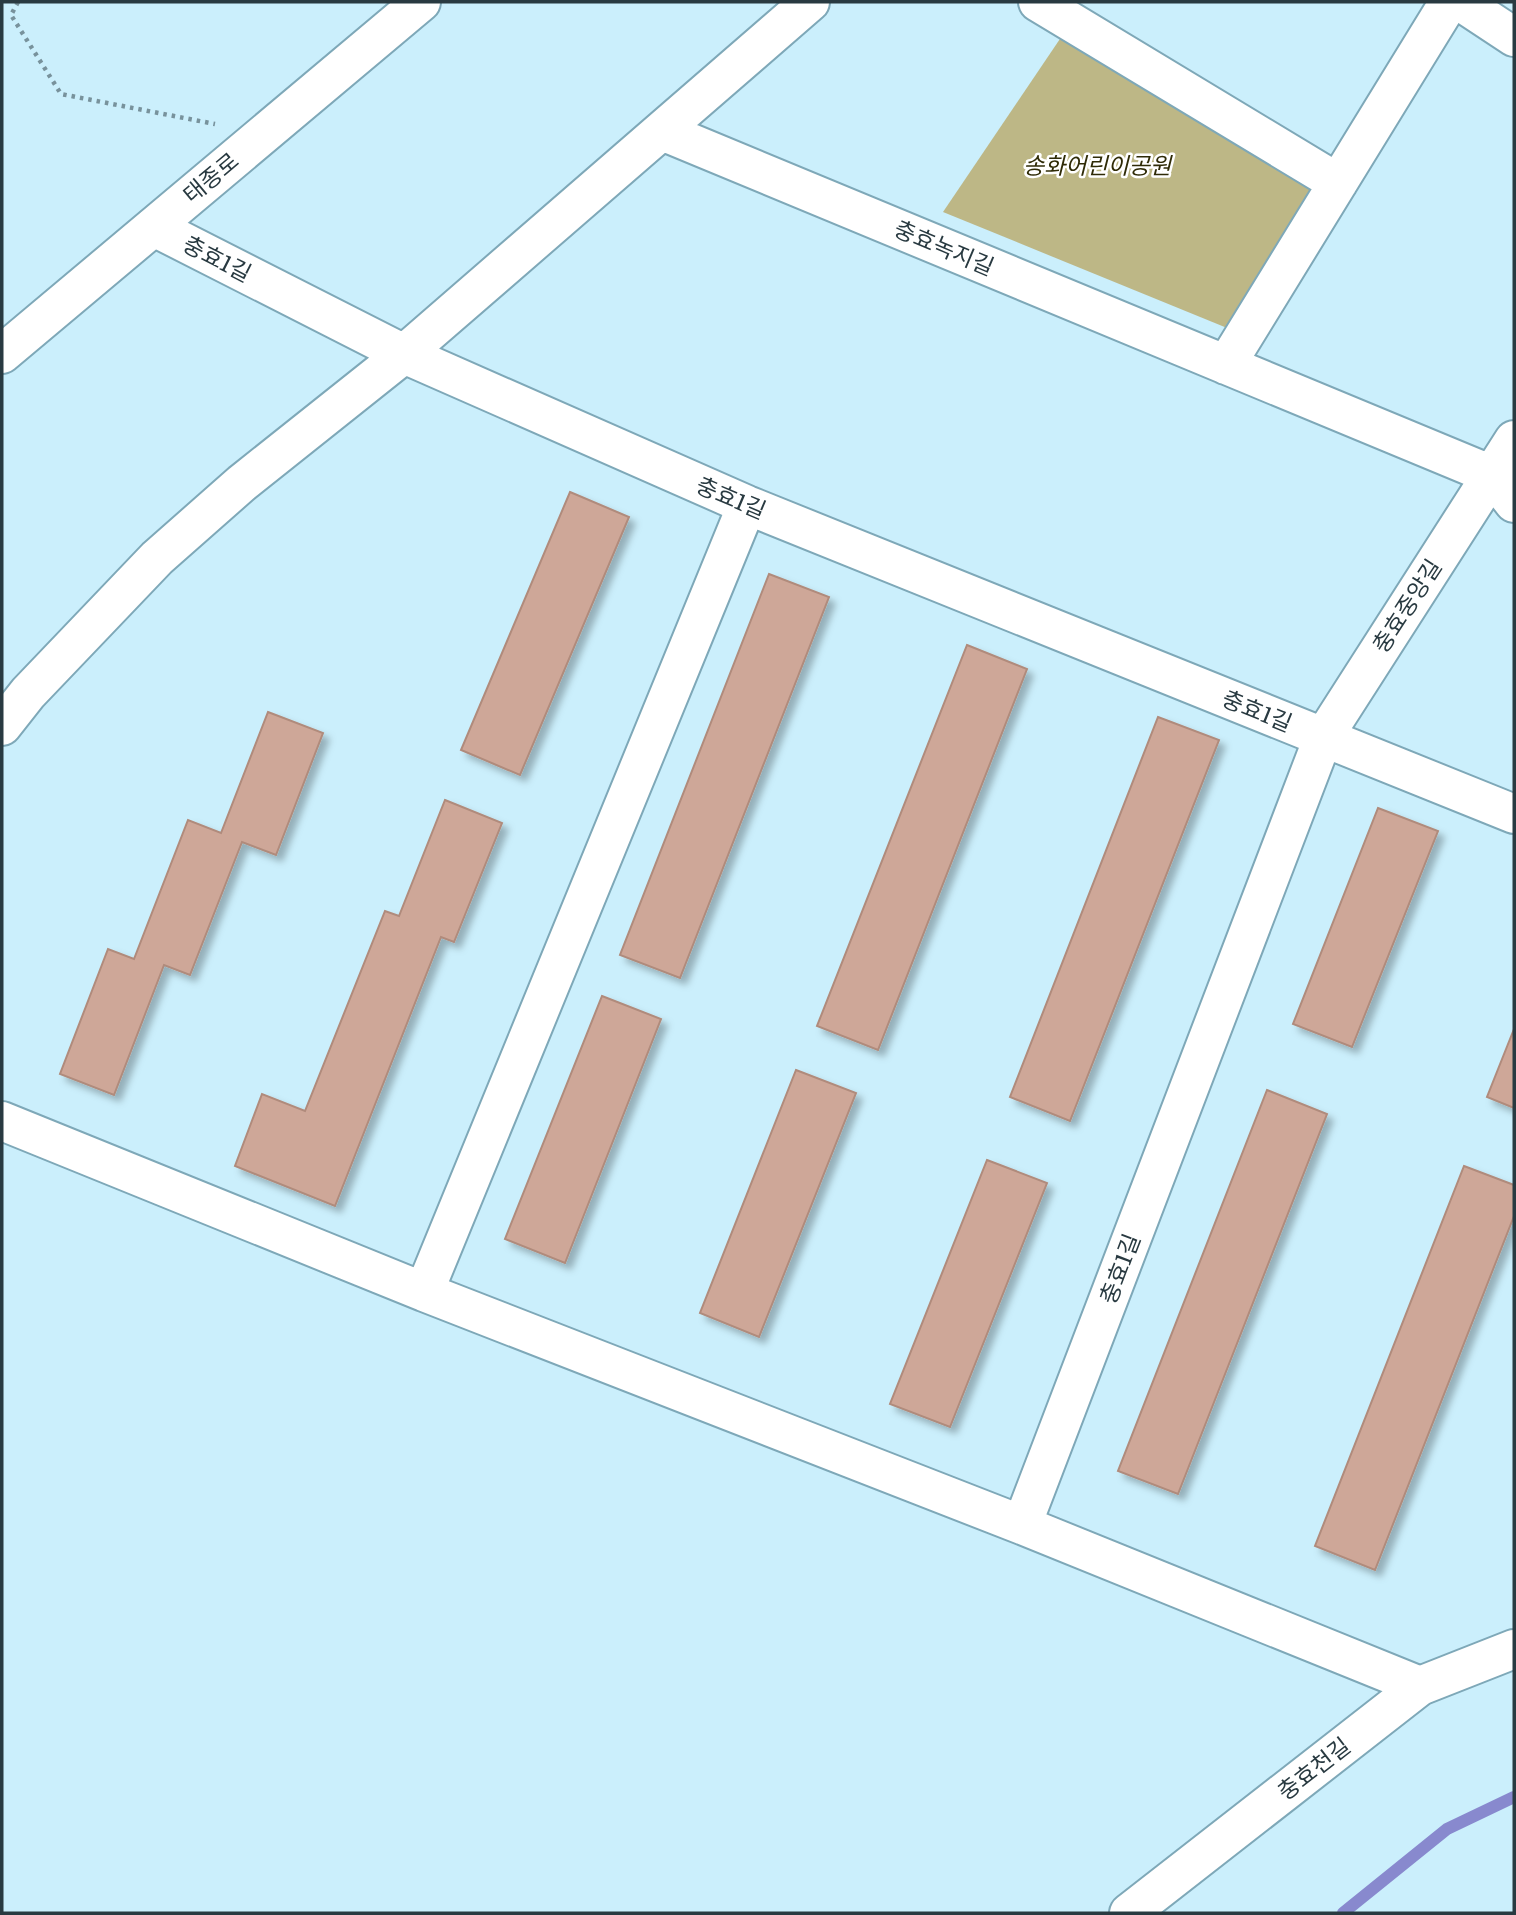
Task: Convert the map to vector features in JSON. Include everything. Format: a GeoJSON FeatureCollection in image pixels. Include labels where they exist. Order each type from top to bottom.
{"type":"FeatureCollection","features":[{"type":"Feature","properties":{"kind":"street","name":"태종로"},"geometry":{"type":"LineString","coordinates":[[2,354],[421,2]]}},
{"type":"Feature","properties":{"kind":"street"},"geometry":{"type":"LineString","coordinates":[[2,726],[28,693],[157,558],[242,483],[404,354],[810,2]]}},
{"type":"Feature","properties":{"kind":"street"},"geometry":{"type":"LineString","coordinates":[[1038,2],[1338,183]]}},
{"type":"Feature","properties":{"kind":"street"},"geometry":{"type":"LineString","coordinates":[[1226,365],[1449,2]]}},
{"type":"Feature","properties":{"kind":"street"},"geometry":{"type":"LineString","coordinates":[[1461,2],[1514,37]]}},
{"type":"Feature","properties":{"kind":"street","name":"충효녹지길"},"geometry":{"type":"LineString","coordinates":[[662,131],[1226,365],[1503,489]]}},
{"type":"Feature","properties":{"kind":"street","name":"충효1길"},"geometry":{"type":"LineString","coordinates":[[154,227],[404,354],[747,505],[1514,814]]}},
{"type":"Feature","properties":{"kind":"street","name":"충효중앙길"},"geometry":{"type":"LineString","coordinates":[[1323,738],[1503,489],[1514,440]]}},
{"type":"Feature","properties":{"kind":"street"},"geometry":{"type":"LineString","coordinates":[[424,1292],[747,505]]}},
{"type":"Feature","properties":{"kind":"street","name":"충효1길"},"geometry":{"type":"LineString","coordinates":[[1022,1525],[1323,738]]}},
{"type":"Feature","properties":{"kind":"street"},"geometry":{"type":"LineString","coordinates":[[2,1121],[424,1292],[1022,1525],[1420,1686]]}},
{"type":"Feature","properties":{"kind":"street","name":"충효천길"},"geometry":{"type":"LineString","coordinates":[[1129,1913],[1420,1686],[1514,1649]]}},
{"type":"Feature","properties":{"kind":"path"},"geometry":{"type":"LineString","coordinates":[[18,2],[12,15],[61,94],[264,134]]}},
{"type":"Feature","properties":{"kind":"green space","name":"송화어린이공원"},"geometry":{"type":"Polygon","coordinates":[[[1066,30],[1325,184],[1232,330],[943,212],[1066,30]]]}},
{"type":"Feature","properties":{"kind":"building"},"geometry":{"type":"Polygon","coordinates":[[[570,492],[629,517],[520,775],[461,750],[570,492]]]}},
{"type":"Feature","properties":{"kind":"building"},"geometry":{"type":"Polygon","coordinates":[[[769,574],[829,597],[680,978],[620,955],[769,574]]]}},
{"type":"Feature","properties":{"kind":"building"},"geometry":{"type":"Polygon","coordinates":[[[967,645],[1027,669],[878,1050],[817,1026],[967,645]]]}},
{"type":"Feature","properties":{"kind":"building"},"geometry":{"type":"Polygon","coordinates":[[[268,712],[323,733],[276,855],[242,842],[190,975],[164,965],[114,1095],[60,1074],[108,949],[134,959],[188,820],[221,833],[268,712]]]}},
{"type":"Feature","properties":{"kind":"building"},"geometry":{"type":"Polygon","coordinates":[[[1158,717],[1219,740],[1070,1121],[1010,1097],[1158,717]]]}},
{"type":"Feature","properties":{"kind":"building"},"geometry":{"type":"Polygon","coordinates":[[[445,800],[502,823],[454,942],[441,937],[335,1206],[235,1166],[262,1094],[305,1111],[385,911],[399,916],[445,800]]]}},
{"type":"Feature","properties":{"kind":"building"},"geometry":{"type":"Polygon","coordinates":[[[1378,808],[1438,831],[1352,1047],[1293,1024],[1378,808]]]}},
{"type":"Feature","properties":{"kind":"building"},"geometry":{"type":"Polygon","coordinates":[[[602,996],[661,1019],[565,1263],[505,1239],[602,996]]]}},
{"type":"Feature","properties":{"kind":"building"},"geometry":{"type":"Polygon","coordinates":[[[1514,1029],[1514,1108],[1487,1097],[1514,1029]]]}},
{"type":"Feature","properties":{"kind":"building"},"geometry":{"type":"Polygon","coordinates":[[[796,1070],[856,1093],[759,1337],[700,1313],[796,1070]]]}},
{"type":"Feature","properties":{"kind":"building"},"geometry":{"type":"Polygon","coordinates":[[[1267,1090],[1327,1114],[1178,1494],[1118,1471],[1267,1090]]]}},
{"type":"Feature","properties":{"kind":"building"},"geometry":{"type":"Polygon","coordinates":[[[987,1160],[1047,1183],[950,1427],[890,1404],[987,1160]]]}},
{"type":"Feature","properties":{"kind":"building"},"geometry":{"type":"Polygon","coordinates":[[[1464,1166],[1514,1185],[1514,1216],[1375,1570],[1315,1546],[1464,1166]]]}},
{"type":"Feature","properties":{"kind":"waterway"},"geometry":{"type":"LineString","coordinates":[[1343,1913],[1447,1829],[1514,1797]]}}]}
